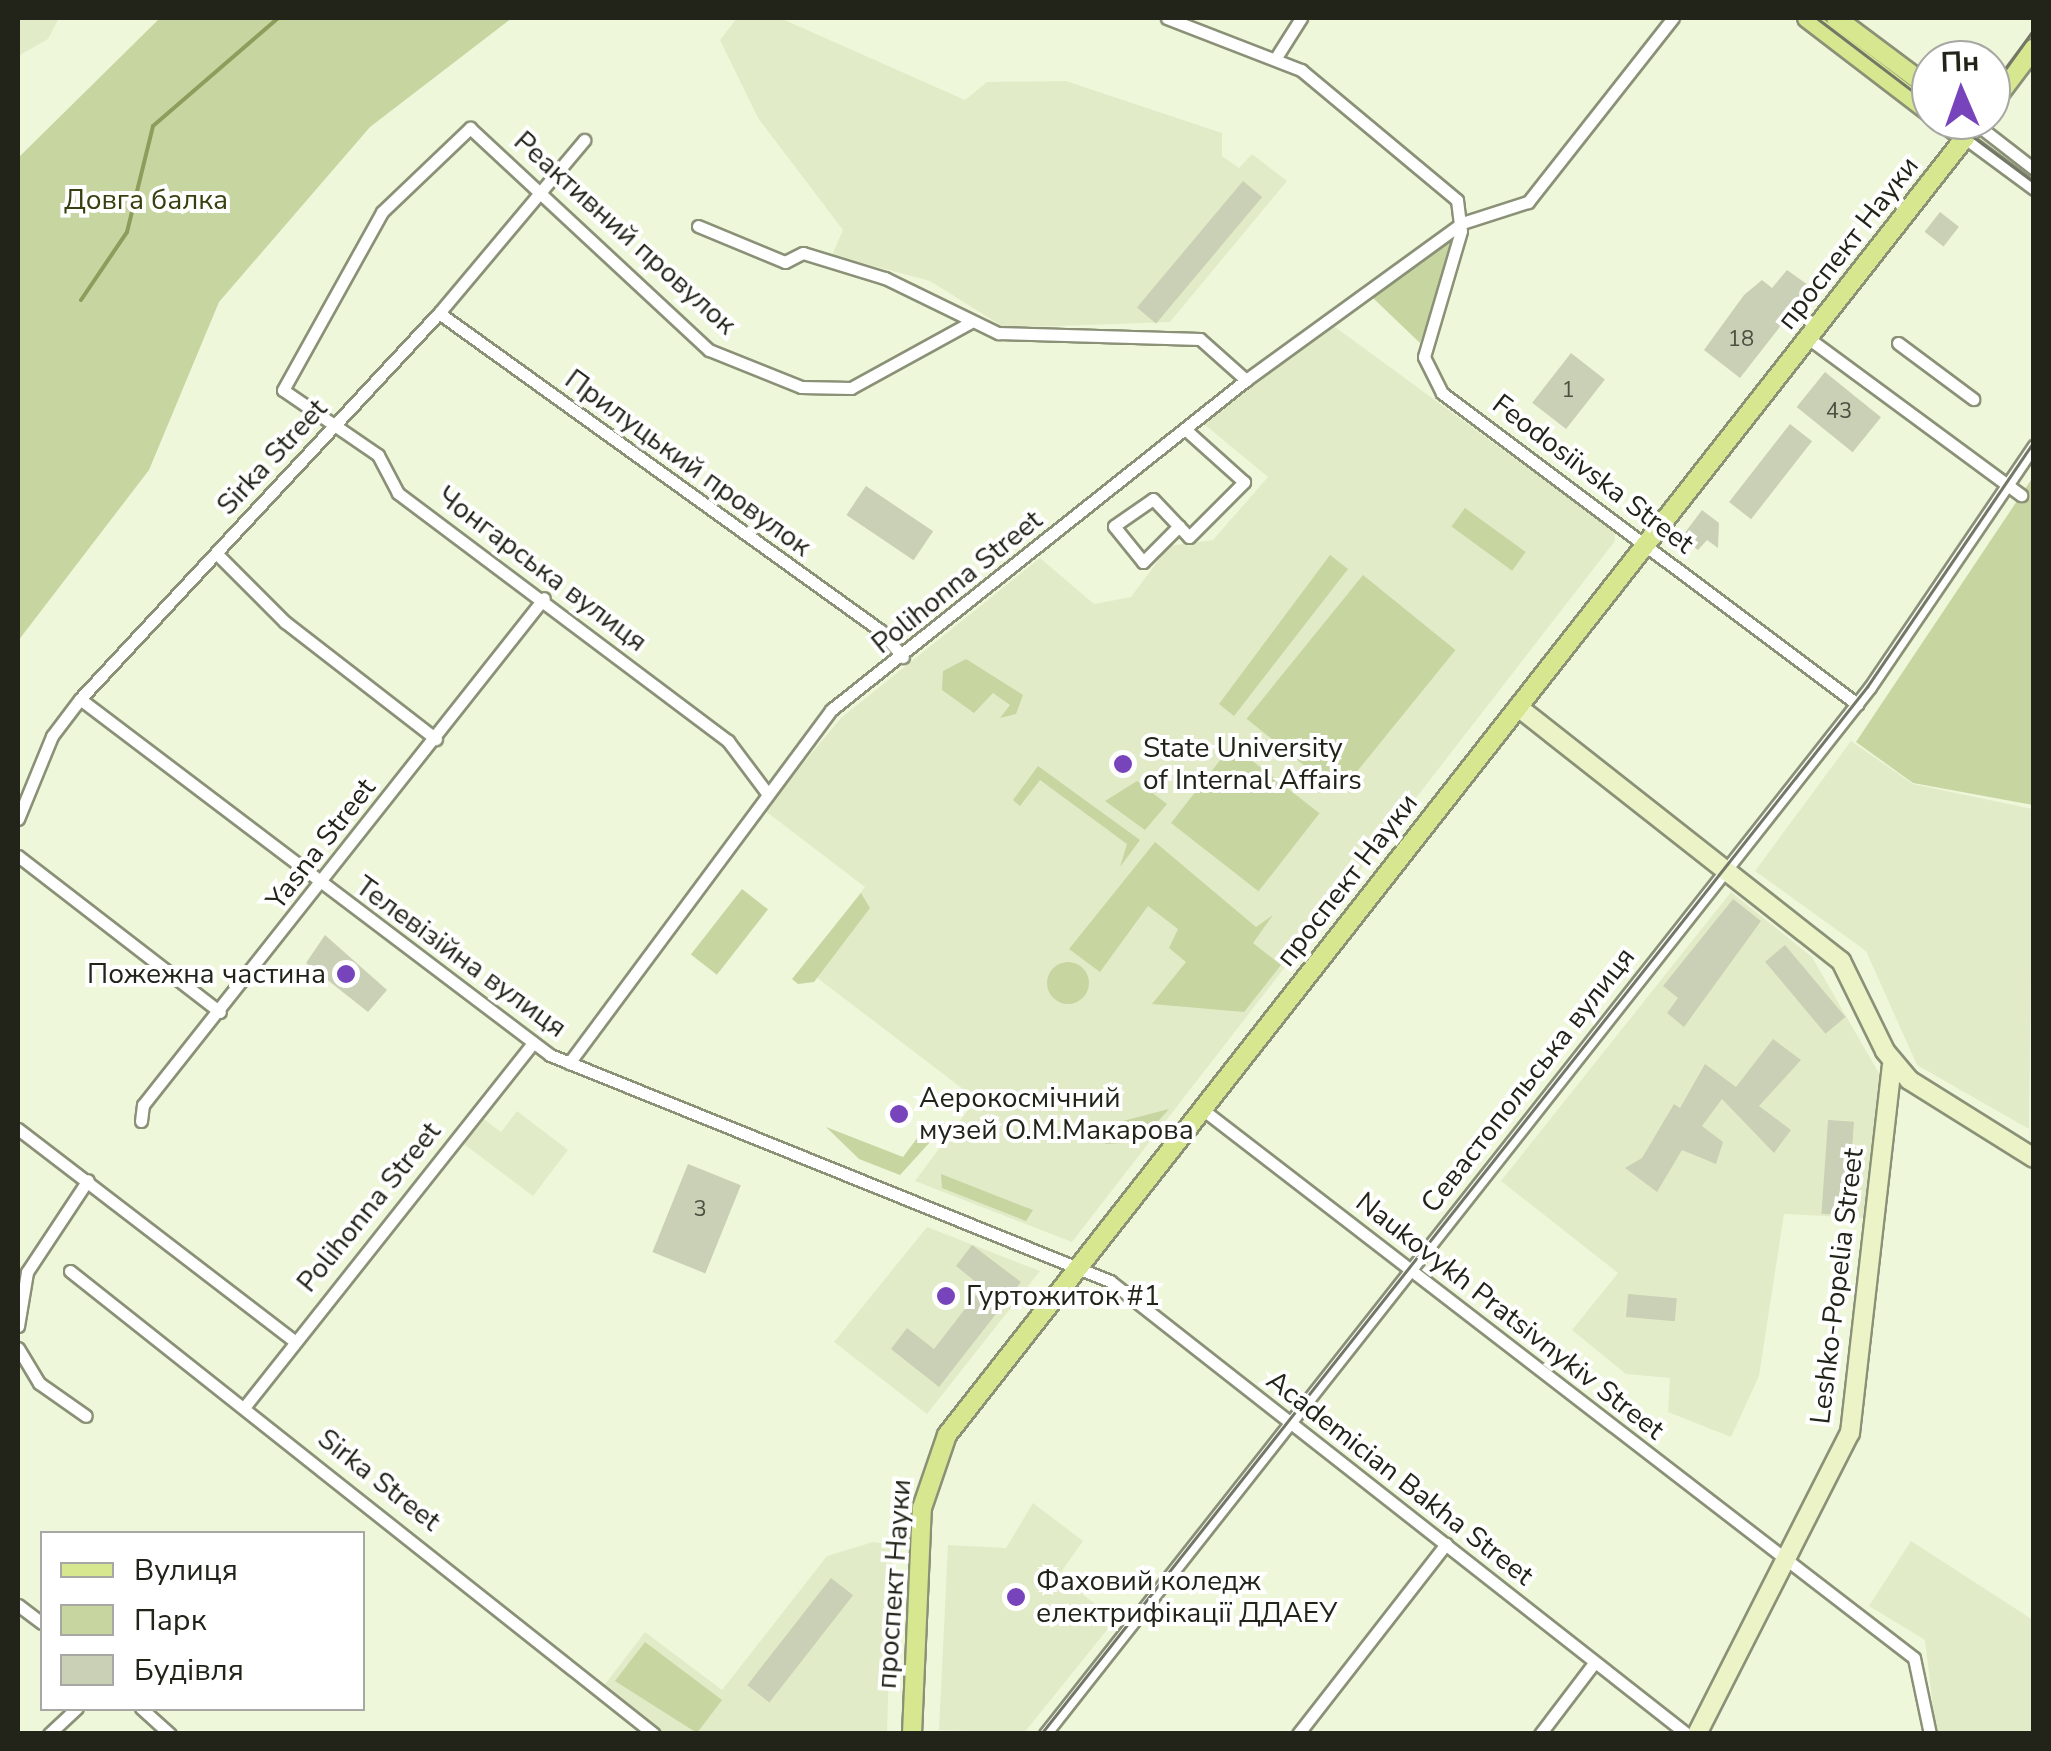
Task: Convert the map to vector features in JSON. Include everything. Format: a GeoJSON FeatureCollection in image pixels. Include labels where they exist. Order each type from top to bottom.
{"type":"FeatureCollection","features":[{"type":"Feature","properties":{"kind":"main road"},"geometry":{"type":"LineString","coordinates":[[1807,18],[1911,98]]}},
{"type":"Feature","properties":{"kind":"main road"},"geometry":{"type":"LineString","coordinates":[[1836,18],[1911,74]]}},
{"type":"Feature","properties":{"kind":"main road"},"geometry":{"type":"LineString","coordinates":[[2011,78],[2034,48]]}},
{"type":"Feature","properties":{"kind":"main road","name":"проспект Науки"},"geometry":{"type":"LineString","coordinates":[[912,1734],[930,1467],[1080,1265],[1962,140]]}},
{"type":"Feature","properties":{"kind":"main road"},"geometry":{"type":"LineString","coordinates":[[1518,707],[1841,961],[1892,1065],[2034,1158]]}},
{"type":"Feature","properties":{"kind":"main road","name":"Leshko-Popelia Street"},"geometry":{"type":"LineString","coordinates":[[1698,1734],[1850,1433],[1892,1065]]}},
{"type":"Feature","properties":{"kind":"street"},"geometry":{"type":"LineString","coordinates":[[1167,18],[1278,56],[1457,200],[1462,223]]}},
{"type":"Feature","properties":{"kind":"street"},"geometry":{"type":"LineString","coordinates":[[1278,56],[1301,18]]}},
{"type":"Feature","properties":{"kind":"street","name":"Polihonna Street"},"geometry":{"type":"LineString","coordinates":[[569,1063],[831,710],[904,657],[1246,380],[1462,223],[1528,202],[1673,18]]}},
{"type":"Feature","properties":{"kind":"street","name":"Реактивний провулок"},"geometry":{"type":"LineString","coordinates":[[283,390],[382,212],[470,128],[538,196],[708,350],[801,387],[852,388],[969,324]]}},
{"type":"Feature","properties":{"kind":"street","name":"Sirka Street"},"geometry":{"type":"LineString","coordinates":[[18,819],[52,736],[80,699],[439,313],[584,140]]}},
{"type":"Feature","properties":{"kind":"street"},"geometry":{"type":"LineString","coordinates":[[1987,140],[2034,189]]}},
{"type":"Feature","properties":{"kind":"street"},"geometry":{"type":"LineString","coordinates":[[1993,140],[2034,169]]}},
{"type":"Feature","properties":{"kind":"street","name":"Feodosiivska Street"},"geometry":{"type":"LineString","coordinates":[[1462,223],[1426,340],[1432,378],[1857,704]]}},
{"type":"Feature","properties":{"kind":"street"},"geometry":{"type":"LineString","coordinates":[[698,226],[786,262],[802,253],[884,278],[969,324],[1020,334],[1200,339],[1246,380]]}},
{"type":"Feature","properties":{"kind":"street","name":"Прилуцький провулок"},"geometry":{"type":"LineString","coordinates":[[439,313],[881,630],[904,657]]}},
{"type":"Feature","properties":{"kind":"street"},"geometry":{"type":"LineString","coordinates":[[1808,338],[2021,495]]}},
{"type":"Feature","properties":{"kind":"street"},"geometry":{"type":"LineString","coordinates":[[1898,343],[1973,399]]}},
{"type":"Feature","properties":{"kind":"street","name":"Чонгарська вулиця"},"geometry":{"type":"LineString","coordinates":[[283,390],[378,455],[398,492],[544,598],[728,741],[767,794]]}},
{"type":"Feature","properties":{"kind":"street"},"geometry":{"type":"LineString","coordinates":[[1179,526],[1143,562],[1114,526],[1153,499],[1179,526],[1189,537],[1244,482],[1186,429]]}},
{"type":"Feature","properties":{"kind":"street","name":"Севастопольська вулиця"},"geometry":{"type":"LineString","coordinates":[[1045,1734],[1857,704],[2034,446]]}},
{"type":"Feature","properties":{"kind":"street"},"geometry":{"type":"LineString","coordinates":[[217,554],[285,622],[436,739]]}},
{"type":"Feature","properties":{"kind":"street","name":"Yasna Street"},"geometry":{"type":"LineString","coordinates":[[141,1121],[144,1105],[544,598]]}},
{"type":"Feature","properties":{"kind":"street","name":"Телевізійна вулиця"},"geometry":{"type":"LineString","coordinates":[[80,699],[320,886],[533,1043],[569,1063],[1080,1265]]}},
{"type":"Feature","properties":{"kind":"street"},"geometry":{"type":"LineString","coordinates":[[18,856],[220,1012]]}},
{"type":"Feature","properties":{"kind":"street","name":"Polihonna Street"},"geometry":{"type":"LineString","coordinates":[[246,1405],[533,1043]]}},
{"type":"Feature","properties":{"kind":"street","name":"Naukovykh Pratsivnykiv Street"},"geometry":{"type":"LineString","coordinates":[[1202,1109],[1786,1562]]}},
{"type":"Feature","properties":{"kind":"street"},"geometry":{"type":"LineString","coordinates":[[18,1128],[294,1341]]}},
{"type":"Feature","properties":{"kind":"street"},"geometry":{"type":"LineString","coordinates":[[18,1326],[41,1250],[88,1180]]}},
{"type":"Feature","properties":{"kind":"street","name":"Academician Bakha Street"},"geometry":{"type":"LineString","coordinates":[[1080,1265],[1290,1422],[1687,1734]]}},
{"type":"Feature","properties":{"kind":"street","name":"Sirka Street"},"geometry":{"type":"LineString","coordinates":[[70,1271],[246,1405],[654,1734]]}},
{"type":"Feature","properties":{"kind":"street"},"geometry":{"type":"LineString","coordinates":[[18,1348],[39,1383],[86,1416]]}},
{"type":"Feature","properties":{"kind":"street"},"geometry":{"type":"LineString","coordinates":[[1298,1734],[1446,1544]]}},
{"type":"Feature","properties":{"kind":"street"},"geometry":{"type":"LineString","coordinates":[[1786,1562],[1914,1658],[1930,1734]]}},
{"type":"Feature","properties":{"kind":"street"},"geometry":{"type":"LineString","coordinates":[[18,1605],[40,1622]]}},
{"type":"Feature","properties":{"kind":"street"},"geometry":{"type":"LineString","coordinates":[[1540,1734],[1594,1663]]}},
{"type":"Feature","properties":{"kind":"street"},"geometry":{"type":"LineString","coordinates":[[49,1734],[74,1711]]}},
{"type":"Feature","properties":{"kind":"street"},"geometry":{"type":"LineString","coordinates":[[145,1711],[170,1734]]}},
{"type":"Feature","properties":{"kind":"shaded area"},"geometry":{"type":"Polygon","coordinates":[[[18,18],[59,18],[48,39],[18,56],[18,18]]]}},
{"type":"Feature","properties":{"kind":"shaded area"},"geometry":{"type":"Polygon","coordinates":[[[737,18],[780,18],[965,100],[987,82],[1066,81],[1222,133],[1222,156],[1239,168],[1252,154],[1287,181],[1170,322],[1005,328],[930,281],[832,255],[843,230],[758,118],[720,40],[737,18]]]}},
{"type":"Feature","properties":{"kind":"shaded area","name":"State University of Internal Affairs"},"geometry":{"type":"Polygon","coordinates":[[[1331,324],[1614,531],[1615,541],[1072,1242],[915,1181],[976,1099],[803,967],[865,887],[764,810],[841,718],[1040,558],[1094,604],[1131,597],[1169,546],[1213,540],[1268,477],[1204,424],[1331,324]]]}},
{"type":"Feature","properties":{"kind":"shaded area"},"geometry":{"type":"Polygon","coordinates":[[[1851,741],[1913,784],[2033,809],[2029,1129],[1917,1065],[1866,951],[1755,871],[1851,741]]]}},
{"type":"Feature","properties":{"kind":"shaded area"},"geometry":{"type":"Polygon","coordinates":[[[1731,892],[1812,957],[1880,1075],[1863,1218],[1784,1214],[1759,1376],[1731,1437],[1668,1412],[1670,1378],[1626,1374],[1572,1330],[1618,1273],[1501,1181],[1731,892]]]}},
{"type":"Feature","properties":{"kind":"shaded area"},"geometry":{"type":"Polygon","coordinates":[[[517,1111],[568,1150],[533,1196],[464,1144],[484,1119],[501,1132],[517,1111]]]}},
{"type":"Feature","properties":{"kind":"shaded area","name":"Гуртожиток #1"},"geometry":{"type":"Polygon","coordinates":[[[927,1227],[1040,1271],[927,1414],[834,1342],[927,1227]]]}},
{"type":"Feature","properties":{"kind":"shaded area","name":"Фаховий коледж електрифікації ДДАЕУ"},"geometry":{"type":"Polygon","coordinates":[[[1033,1503],[1083,1541],[1059,1575],[1115,1620],[1024,1733],[939,1730],[948,1545],[1006,1548],[1033,1503]]]}},
{"type":"Feature","properties":{"kind":"shaded area"},"geometry":{"type":"Polygon","coordinates":[[[1911,1541],[2033,1620],[2033,1733],[1936,1733],[1925,1640],[1869,1606],[1911,1541]]]}},
{"type":"Feature","properties":{"kind":"shaded area"},"geometry":{"type":"Polygon","coordinates":[[[873,1542],[893,1545],[887,1733],[661,1733],[603,1687],[645,1632],[722,1690],[827,1556],[873,1542]]]}},
{"type":"Feature","properties":{"kind":"green space","name":"Довга балка"},"geometry":{"type":"Polygon","coordinates":[[[160,18],[512,18],[370,127],[219,302],[149,470],[18,641],[18,158],[160,18]]]}},
{"type":"Feature","properties":{"kind":"green space"},"geometry":{"type":"Polygon","coordinates":[[[1453,236],[1454,242],[1420,343],[1373,298],[1453,236]]]}},
{"type":"Feature","properties":{"kind":"green space"},"geometry":{"type":"Polygon","coordinates":[[[2033,477],[2033,805],[1913,783],[1856,742],[2033,477]]]}},
{"type":"Feature","properties":{"kind":"green space"},"geometry":{"type":"Polygon","coordinates":[[[1465,508],[1526,552],[1512,571],[1451,527],[1465,508]]]}},
{"type":"Feature","properties":{"kind":"green space"},"geometry":{"type":"Polygon","coordinates":[[[1330,555],[1348,569],[1234,716],[1219,704],[1330,555]]]}},
{"type":"Feature","properties":{"kind":"green space"},"geometry":{"type":"Polygon","coordinates":[[[1363,575],[1455,650],[1339,794],[1247,719],[1363,575]]]}},
{"type":"Feature","properties":{"kind":"green space"},"geometry":{"type":"Polygon","coordinates":[[[966,659],[1023,695],[1016,714],[1000,718],[1010,705],[993,693],[974,713],[942,690],[943,671],[966,659]]]}},
{"type":"Feature","properties":{"kind":"green space"},"geometry":{"type":"Polygon","coordinates":[[[1232,745],[1319,813],[1259,891],[1171,823],[1232,745]]]}},
{"type":"Feature","properties":{"kind":"green space"},"geometry":{"type":"Polygon","coordinates":[[[1038,766],[1140,840],[1120,867],[1127,844],[1040,780],[1020,806],[1013,800],[1038,766]]]}},
{"type":"Feature","properties":{"kind":"green space"},"geometry":{"type":"Polygon","coordinates":[[[1137,781],[1167,804],[1145,830],[1105,801],[1137,781]]]}},
{"type":"Feature","properties":{"kind":"green space"},"geometry":{"type":"Polygon","coordinates":[[[1155,842],[1256,927],[1273,915],[1253,943],[1281,965],[1244,1012],[1152,1004],[1186,962],[1169,948],[1178,929],[1148,906],[1100,972],[1069,949],[1155,842]]]}},
{"type":"Feature","properties":{"kind":"green space"},"geometry":{"type":"Polygon","coordinates":[[[742,889],[768,909],[717,975],[691,954],[742,889]]]}},
{"type":"Feature","properties":{"kind":"green space"},"geometry":{"type":"Polygon","coordinates":[[[861,893],[870,908],[814,982],[798,984],[792,979],[861,893]]]}},
{"type":"Feature","properties":{"kind":"green space"},"geometry":{"type":"Polygon","coordinates":[[[1068,962],[1083,968],[1089,983],[1083,998],[1068,1004],[1053,998],[1047,983],[1053,968],[1068,962]]]}},
{"type":"Feature","properties":{"kind":"green space"},"geometry":{"type":"Polygon","coordinates":[[[1169,1109],[1140,1142],[1105,1144],[1115,1123],[1169,1109]]]}},
{"type":"Feature","properties":{"kind":"green space"},"geometry":{"type":"Polygon","coordinates":[[[826,1127],[903,1157],[921,1133],[931,1141],[900,1175],[859,1159],[826,1127]]]}},
{"type":"Feature","properties":{"kind":"green space"},"geometry":{"type":"Polygon","coordinates":[[[941,1174],[1033,1210],[1026,1221],[942,1188],[941,1174]]]}},
{"type":"Feature","properties":{"kind":"green space"},"geometry":{"type":"Polygon","coordinates":[[[645,1642],[722,1700],[697,1733],[615,1681],[645,1642]]]}},
{"type":"Feature","properties":{"kind":"building"},"geometry":{"type":"Polygon","coordinates":[[[1243,181],[1262,197],[1156,323],[1137,307],[1243,181]]]}},
{"type":"Feature","properties":{"kind":"building"},"geometry":{"type":"Polygon","coordinates":[[[1940,212],[1959,227],[1944,246],[1925,232],[1940,212]]]}},
{"type":"Feature","properties":{"kind":"building"},"geometry":{"type":"Polygon","coordinates":[[[1787,270],[1811,287],[1740,378],[1704,350],[1744,295],[1762,280],[1772,288],[1787,270]]]}},
{"type":"Feature","properties":{"kind":"building"},"geometry":{"type":"Polygon","coordinates":[[[1571,353],[1605,379],[1566,429],[1532,403],[1571,353]]]}},
{"type":"Feature","properties":{"kind":"building"},"geometry":{"type":"Polygon","coordinates":[[[1825,372],[1881,417],[1853,452],[1797,407],[1825,372]]]}},
{"type":"Feature","properties":{"kind":"building"},"geometry":{"type":"Polygon","coordinates":[[[1790,424],[1812,441],[1751,519],[1729,502],[1790,424]]]}},
{"type":"Feature","properties":{"kind":"building"},"geometry":{"type":"Polygon","coordinates":[[[866,486],[933,531],[914,560],[846,515],[866,486]]]}},
{"type":"Feature","properties":{"kind":"building"},"geometry":{"type":"Polygon","coordinates":[[[1702,510],[1719,523],[1718,548],[1707,540],[1698,550],[1681,538],[1702,510]]]}},
{"type":"Feature","properties":{"kind":"building"},"geometry":{"type":"Polygon","coordinates":[[[1733,899],[1761,921],[1684,1027],[1667,1013],[1678,998],[1663,986],[1733,899]]]}},
{"type":"Feature","properties":{"kind":"building","name":"Пожежна частина"},"geometry":{"type":"Polygon","coordinates":[[[325,935],[387,990],[368,1012],[306,963],[325,935]]]}},
{"type":"Feature","properties":{"kind":"building"},"geometry":{"type":"Polygon","coordinates":[[[1785,945],[1845,1017],[1826,1034],[1765,962],[1785,945]]]}},
{"type":"Feature","properties":{"kind":"building"},"geometry":{"type":"Polygon","coordinates":[[[1773,1039],[1801,1060],[1759,1106],[1791,1130],[1774,1153],[1722,1099],[1702,1126],[1723,1142],[1716,1164],[1682,1150],[1657,1192],[1625,1168],[1642,1158],[1674,1104],[1680,1108],[1705,1064],[1736,1087],[1773,1039]]]}},
{"type":"Feature","properties":{"kind":"building"},"geometry":{"type":"Polygon","coordinates":[[[1828,1120],[1854,1122],[1847,1216],[1821,1214],[1828,1120]]]}},
{"type":"Feature","properties":{"kind":"building"},"geometry":{"type":"Polygon","coordinates":[[[688,1164],[741,1185],[705,1273],[652,1252],[688,1164]]]}},
{"type":"Feature","properties":{"kind":"building"},"geometry":{"type":"Polygon","coordinates":[[[972,1245],[1021,1282],[939,1387],[891,1349],[907,1328],[934,1349],[982,1287],[956,1266],[972,1245]]]}},
{"type":"Feature","properties":{"kind":"building"},"geometry":{"type":"Polygon","coordinates":[[[1628,1294],[1677,1298],[1675,1321],[1626,1317],[1628,1294]]]}},
{"type":"Feature","properties":{"kind":"building"},"geometry":{"type":"Polygon","coordinates":[[[831,1578],[853,1595],[769,1702],[747,1685],[831,1578]]]}},
{"type":"Feature","properties":{"kind":"waterway"},"geometry":{"type":"LineString","coordinates":[[81,300],[127,232],[153,126],[278,18]]}},
{"type":"Feature","properties":{"kind":"tram line"},"geometry":{"type":"LineString","coordinates":[[1817,18],[1911,90]]}},
{"type":"Feature","properties":{"kind":"tram line"},"geometry":{"type":"LineString","coordinates":[[2011,61],[2034,29]]}},
{"type":"Feature","properties":{"kind":"tram line"},"geometry":{"type":"LineString","coordinates":[[1978,140],[2034,182]]}},
{"type":"Feature","properties":{"kind":"tram line"},"geometry":{"type":"LineString","coordinates":[[1041,1734],[1867,687],[2034,441]]}},
{"type":"Feature","properties":{"kind":"place","name":"State University of Internal Affairs"},"geometry":{"type":"Point","coordinates":[1123,764]}},
{"type":"Feature","properties":{"kind":"place","name":"Пожежна частина"},"geometry":{"type":"Point","coordinates":[346,974]}},
{"type":"Feature","properties":{"kind":"place","name":"Аерокосмічний музей О.М.Макарова"},"geometry":{"type":"Point","coordinates":[899,1114]}},
{"type":"Feature","properties":{"kind":"place","name":"Гуртожиток #1"},"geometry":{"type":"Point","coordinates":[946,1296]}},
{"type":"Feature","properties":{"kind":"place","name":"Фаховий коледж електрифікації ДДАЕУ"},"geometry":{"type":"Point","coordinates":[1016,1597]}}]}
